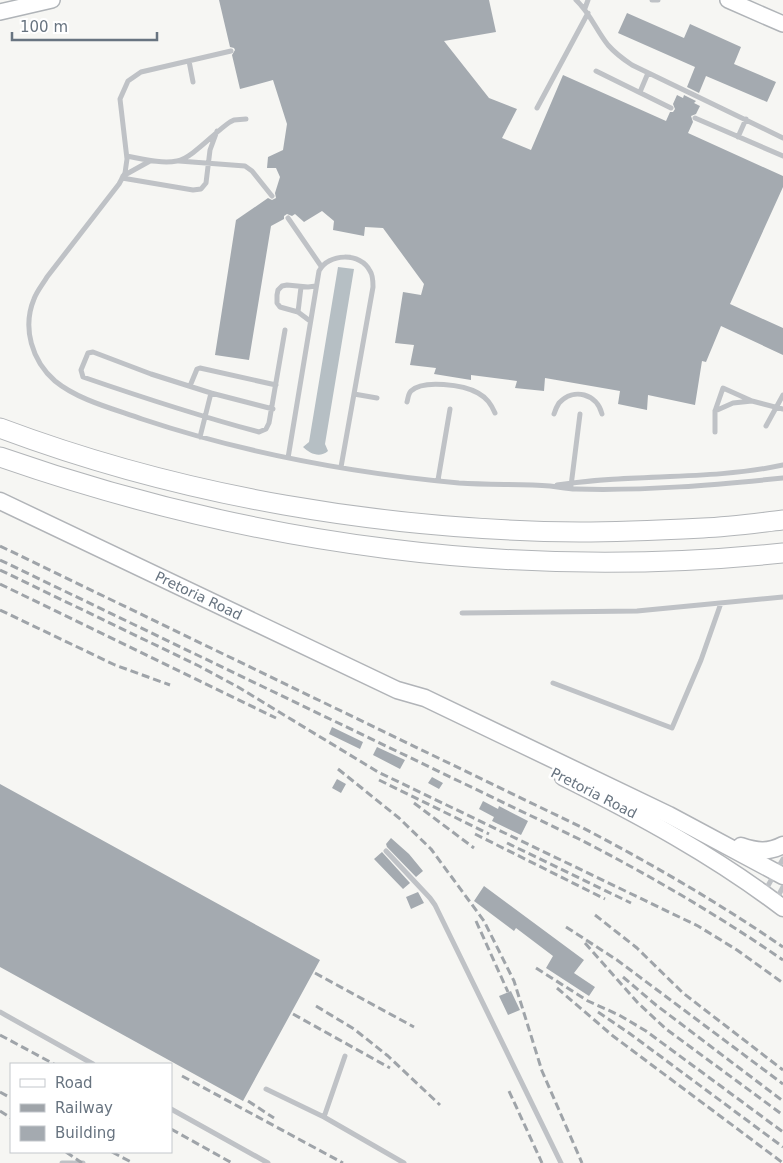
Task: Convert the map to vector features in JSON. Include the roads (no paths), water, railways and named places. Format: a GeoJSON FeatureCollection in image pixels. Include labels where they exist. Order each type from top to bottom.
{"type":"FeatureCollection","features":[{"type":"Feature","properties":{"kind":"highway"},"geometry":{"type":"LineString","coordinates":[[0,428],[66,452],[189,486],[346,515],[448,526],[582,532],[706,528],[783,520]]}},
{"type":"Feature","properties":{"kind":"highway"},"geometry":{"type":"LineString","coordinates":[[0,457],[62,479],[162,507],[283,534],[364,547],[468,557],[555,562],[654,563],[783,553]]}},
{"type":"Feature","properties":{"kind":"main road","name":"Pretoria Road"},"geometry":{"type":"LineString","coordinates":[[0,501],[397,690],[425,698],[712,837],[781,874]]}},
{"type":"Feature","properties":{"kind":"main road","name":"Pretoria Road"},"geometry":{"type":"LineString","coordinates":[[397,690],[420,707],[635,813],[774,901]]}},
{"type":"Feature","properties":{"kind":"main road"},"geometry":{"type":"LineString","coordinates":[[712,837],[755,851],[769,850],[783,845]]}},
{"type":"Feature","properties":{"kind":"street"},"geometry":{"type":"LineString","coordinates":[[0,7],[17,0]]}},
{"type":"Feature","properties":{"kind":"street"},"geometry":{"type":"LineString","coordinates":[[0,12],[52,0]]}},
{"type":"Feature","properties":{"kind":"street"},"geometry":{"type":"LineString","coordinates":[[728,0],[783,24]]}},
{"type":"Feature","properties":{"kind":"lane"},"geometry":{"type":"LineString","coordinates":[[576,0],[586,11],[615,53],[632,65],[783,138]]}},
{"type":"Feature","properties":{"kind":"lane"},"geometry":{"type":"LineString","coordinates":[[537,108],[586,11],[588,0]]}},
{"type":"Feature","properties":{"kind":"lane"},"geometry":{"type":"LineString","coordinates":[[652,0],[658,0]]}},
{"type":"Feature","properties":{"kind":"lane"},"geometry":{"type":"LineString","coordinates":[[231,52],[141,72],[128,81],[122,93],[120,106],[127,156],[123,177],[38,291],[30,312],[30,340],[39,362],[55,381],[66,389],[100,404],[200,437],[288,458],[438,480],[512,486],[662,487],[783,478]]}},
{"type":"Feature","properties":{"kind":"lane"},"geometry":{"type":"LineString","coordinates":[[189,61],[193,82]]}},
{"type":"Feature","properties":{"kind":"lane"},"geometry":{"type":"LineString","coordinates":[[596,71],[672,108]]}},
{"type":"Feature","properties":{"kind":"lane"},"geometry":{"type":"LineString","coordinates":[[640,92],[648,73]]}},
{"type":"Feature","properties":{"kind":"lane"},"geometry":{"type":"LineString","coordinates":[[695,118],[783,156]]}},
{"type":"Feature","properties":{"kind":"lane"},"geometry":{"type":"LineString","coordinates":[[178,161],[234,120],[246,119]]}},
{"type":"Feature","properties":{"kind":"lane"},"geometry":{"type":"LineString","coordinates":[[738,137],[746,119]]}},
{"type":"Feature","properties":{"kind":"lane"},"geometry":{"type":"LineString","coordinates":[[123,177],[197,190],[201,189],[206,183],[210,150],[217,131]]}},
{"type":"Feature","properties":{"kind":"lane"},"geometry":{"type":"LineString","coordinates":[[127,156],[150,161],[242,165],[248,167],[272,196]]}},
{"type":"Feature","properties":{"kind":"lane"},"geometry":{"type":"LineString","coordinates":[[123,177],[150,161]]}},
{"type":"Feature","properties":{"kind":"lane"},"geometry":{"type":"LineString","coordinates":[[288,218],[321,266]]}},
{"type":"Feature","properties":{"kind":"lane"},"geometry":{"type":"LineString","coordinates":[[288,458],[316,286],[321,266],[334,258],[348,258],[365,264],[371,272],[373,286],[341,467]]}},
{"type":"Feature","properties":{"kind":"lane"},"geometry":{"type":"LineString","coordinates":[[310,321],[298,312],[280,307],[277,303],[277,295],[278,290],[282,286],[316,286]]}},
{"type":"Feature","properties":{"kind":"lane"},"geometry":{"type":"LineString","coordinates":[[298,312],[301,287]]}},
{"type":"Feature","properties":{"kind":"lane"},"geometry":{"type":"LineString","coordinates":[[273,409],[211,393],[93,352],[88,353],[81,370],[83,377],[206,418],[259,432],[266,429],[273,409],[284,330]]}},
{"type":"Feature","properties":{"kind":"lane"},"geometry":{"type":"LineString","coordinates":[[190,386],[197,370],[200,368],[276,385]]}},
{"type":"Feature","properties":{"kind":"lane"},"geometry":{"type":"LineString","coordinates":[[407,402],[409,393],[419,387],[429,384],[445,385],[477,392],[489,401],[495,413]]}},
{"type":"Feature","properties":{"kind":"lane"},"geometry":{"type":"LineString","coordinates":[[715,432],[714,411],[723,388],[752,401],[781,408]]}},
{"type":"Feature","properties":{"kind":"lane"},"geometry":{"type":"LineString","coordinates":[[200,437],[211,393]]}},
{"type":"Feature","properties":{"kind":"lane"},"geometry":{"type":"LineString","coordinates":[[354,394],[377,398]]}},
{"type":"Feature","properties":{"kind":"lane"},"geometry":{"type":"LineString","coordinates":[[554,414],[559,404],[563,401],[581,394],[588,395],[597,402],[602,414]]}},
{"type":"Feature","properties":{"kind":"lane"},"geometry":{"type":"LineString","coordinates":[[766,426],[781,408],[783,396]]}},
{"type":"Feature","properties":{"kind":"lane"},"geometry":{"type":"LineString","coordinates":[[714,411],[733,403],[752,401]]}},
{"type":"Feature","properties":{"kind":"lane"},"geometry":{"type":"LineString","coordinates":[[438,480],[450,409]]}},
{"type":"Feature","properties":{"kind":"lane"},"geometry":{"type":"LineString","coordinates":[[571,486],[580,414]]}},
{"type":"Feature","properties":{"kind":"lane"},"geometry":{"type":"LineString","coordinates":[[571,486],[714,474],[783,465]]}},
{"type":"Feature","properties":{"kind":"lane"},"geometry":{"type":"LineString","coordinates":[[462,613],[637,611],[783,597]]}},
{"type":"Feature","properties":{"kind":"lane"},"geometry":{"type":"LineString","coordinates":[[553,683],[672,728],[701,660],[721,603]]}},
{"type":"Feature","properties":{"kind":"lane"},"geometry":{"type":"LineString","coordinates":[[386,851],[435,905],[561,1163]]}},
{"type":"Feature","properties":{"kind":"lane"},"geometry":{"type":"LineString","coordinates":[[774,901],[781,874]]}},
{"type":"Feature","properties":{"kind":"lane"},"geometry":{"type":"LineString","coordinates":[[774,901],[781,874]]}},
{"type":"Feature","properties":{"kind":"lane"},"geometry":{"type":"LineString","coordinates":[[0,1012],[91,1063]]}},
{"type":"Feature","properties":{"kind":"lane"},"geometry":{"type":"LineString","coordinates":[[324,1117],[345,1056]]}},
{"type":"Feature","properties":{"kind":"lane"},"geometry":{"type":"LineString","coordinates":[[266,1089],[324,1117],[404,1163]]}},
{"type":"Feature","properties":{"kind":"lane"},"geometry":{"type":"LineString","coordinates":[[172,1110],[268,1163]]}},
{"type":"Feature","properties":{"kind":"lane"},"geometry":{"type":"LineString","coordinates":[[62,1163],[83,1163]]}},
{"type":"Feature","properties":{"kind":"railway"},"geometry":{"type":"LineString","coordinates":[[0,546],[583,828],[685,885],[783,947]]}},
{"type":"Feature","properties":{"kind":"railway"},"geometry":{"type":"LineString","coordinates":[[0,560],[579,839],[683,896],[783,960]]}},
{"type":"Feature","properties":{"kind":"railway"},"geometry":{"type":"LineString","coordinates":[[0,570],[199,666],[238,687],[378,772],[698,926],[737,950],[783,983]]}},
{"type":"Feature","properties":{"kind":"railway"},"geometry":{"type":"LineString","coordinates":[[0,584],[276,718]]}},
{"type":"Feature","properties":{"kind":"railway"},"geometry":{"type":"LineString","coordinates":[[0,610],[115,665],[170,685]]}},
{"type":"Feature","properties":{"kind":"railway"},"geometry":{"type":"LineString","coordinates":[[338,769],[399,818],[431,849],[484,921],[514,981],[542,1071],[582,1163]]}},
{"type":"Feature","properties":{"kind":"railway"},"geometry":{"type":"LineString","coordinates":[[379,780],[489,834]]}},
{"type":"Feature","properties":{"kind":"railway"},"geometry":{"type":"LineString","coordinates":[[414,803],[474,848]]}},
{"type":"Feature","properties":{"kind":"railway"},"geometry":{"type":"LineString","coordinates":[[475,834],[605,899]]}},
{"type":"Feature","properties":{"kind":"railway"},"geometry":{"type":"LineString","coordinates":[[507,843],[631,903]]}},
{"type":"Feature","properties":{"kind":"railway"},"geometry":{"type":"LineString","coordinates":[[595,915],[637,948],[683,993],[783,1070]]}},
{"type":"Feature","properties":{"kind":"railway"},"geometry":{"type":"LineString","coordinates":[[476,921],[508,992]]}},
{"type":"Feature","properties":{"kind":"railway"},"geometry":{"type":"LineString","coordinates":[[566,927],[617,960],[783,1084]]}},
{"type":"Feature","properties":{"kind":"railway"},"geometry":{"type":"LineString","coordinates":[[585,943],[638,1003],[666,1029],[783,1115]]}},
{"type":"Feature","properties":{"kind":"railway"},"geometry":{"type":"LineString","coordinates":[[536,968],[588,1001],[619,1015],[646,1031],[783,1132]]}},
{"type":"Feature","properties":{"kind":"railway"},"geometry":{"type":"LineString","coordinates":[[315,973],[414,1027]]}},
{"type":"Feature","properties":{"kind":"railway"},"geometry":{"type":"LineString","coordinates":[[623,977],[656,1005],[783,1101]]}},
{"type":"Feature","properties":{"kind":"railway"},"geometry":{"type":"LineString","coordinates":[[557,988],[613,1036],[783,1163]]}},
{"type":"Feature","properties":{"kind":"railway"},"geometry":{"type":"LineString","coordinates":[[316,1006],[354,1029],[388,1056],[440,1105]]}},
{"type":"Feature","properties":{"kind":"railway"},"geometry":{"type":"LineString","coordinates":[[598,1012],[783,1147]]}},
{"type":"Feature","properties":{"kind":"railway"},"geometry":{"type":"LineString","coordinates":[[293,1014],[390,1068]]}},
{"type":"Feature","properties":{"kind":"railway"},"geometry":{"type":"LineString","coordinates":[[0,1035],[52,1063]]}},
{"type":"Feature","properties":{"kind":"railway"},"geometry":{"type":"LineString","coordinates":[[182,1076],[343,1163]]}},
{"type":"Feature","properties":{"kind":"railway"},"geometry":{"type":"LineString","coordinates":[[509,1091],[542,1163]]}},
{"type":"Feature","properties":{"kind":"railway"},"geometry":{"type":"LineString","coordinates":[[0,1092],[10,1097]]}},
{"type":"Feature","properties":{"kind":"railway"},"geometry":{"type":"LineString","coordinates":[[248,1101],[274,1118]]}},
{"type":"Feature","properties":{"kind":"railway"},"geometry":{"type":"LineString","coordinates":[[0,1111],[10,1117]]}},
{"type":"Feature","properties":{"kind":"railway"},"geometry":{"type":"LineString","coordinates":[[172,1130],[232,1163]]}},
{"type":"Feature","properties":{"kind":"railway"},"geometry":{"type":"LineString","coordinates":[[67,1153],[82,1163]]}},
{"type":"Feature","properties":{"kind":"railway"},"geometry":{"type":"LineString","coordinates":[[114,1153],[133,1163]]}}]}
